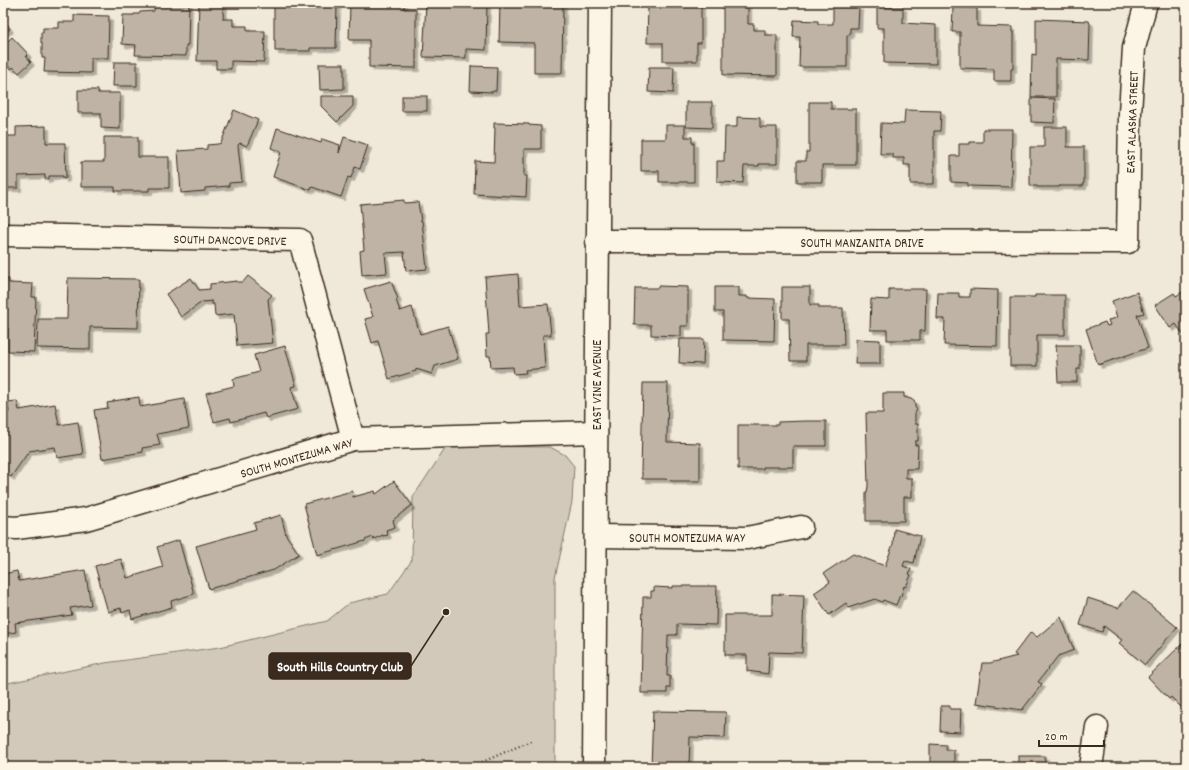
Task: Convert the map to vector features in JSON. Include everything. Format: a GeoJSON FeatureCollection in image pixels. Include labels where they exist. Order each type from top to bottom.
{"type":"FeatureCollection","features":[{"type":"Feature","properties":{"kind":"street","name":"EAST VINE AVENUE"},"geometry":{"type":"LineString","coordinates":[[594,767],[600,3]]}},
{"type":"Feature","properties":{"kind":"street","name":"EAST ALASKA STREET"},"geometry":{"type":"LineString","coordinates":[[1128,242],[1130,113],[1134,48],[1146,3]]}},
{"type":"Feature","properties":{"kind":"street","name":"SOUTH DANCOVE DRIVE"},"geometry":{"type":"LineString","coordinates":[[3,235],[300,240],[353,439]]}},
{"type":"Feature","properties":{"kind":"street","name":"SOUTH MANZANITA DRIVE"},"geometry":{"type":"LineString","coordinates":[[597,241],[1128,242]]}},
{"type":"Feature","properties":{"kind":"street","name":"SOUTH MONTEZUMA WAY"},"geometry":{"type":"LineString","coordinates":[[3,527],[16,528],[86,519],[353,439],[596,432]]}},
{"type":"Feature","properties":{"kind":"street","name":"SOUTH MONTEZUMA WAY"},"geometry":{"type":"LineString","coordinates":[[597,536],[747,538],[801,528]]}},
{"type":"Feature","properties":{"kind":"street"},"geometry":{"type":"LineString","coordinates":[[1091,767],[1097,727]]}},
{"type":"Feature","properties":{"kind":"path"},"geometry":{"type":"LineString","coordinates":[[471,767],[532,740]]}},
{"type":"Feature","properties":{"kind":"shaded area"},"geometry":{"type":"Polygon","coordinates":[[[447,446],[550,447],[565,455],[574,466],[572,502],[555,578],[555,767],[3,767],[3,684],[105,663],[220,647],[327,621],[349,603],[388,594],[412,560],[413,497],[447,446]]]}},
{"type":"Feature","properties":{"kind":"building"},"geometry":{"type":"Polygon","coordinates":[[[154,3],[189,3],[188,45],[186,45],[186,56],[135,55],[136,45],[122,44],[123,15],[134,15],[139,14],[140,12],[154,11],[154,3]]]}},
{"type":"Feature","properties":{"kind":"building"},"geometry":{"type":"Polygon","coordinates":[[[199,3],[224,3],[223,19],[233,19],[233,26],[247,26],[247,31],[265,31],[264,62],[231,61],[231,69],[216,69],[216,61],[197,61],[199,3]]]}},
{"type":"Feature","properties":{"kind":"building"},"geometry":{"type":"Polygon","coordinates":[[[274,3],[337,3],[336,48],[310,48],[310,51],[275,51],[274,3]]]}},
{"type":"Feature","properties":{"kind":"building"},"geometry":{"type":"Polygon","coordinates":[[[350,3],[404,3],[404,9],[416,9],[416,68],[369,67],[369,40],[349,40],[350,3]]]}},
{"type":"Feature","properties":{"kind":"building"},"geometry":{"type":"Polygon","coordinates":[[[426,3],[487,4],[486,50],[466,49],[466,58],[423,57],[426,3]]]}},
{"type":"Feature","properties":{"kind":"building"},"geometry":{"type":"Polygon","coordinates":[[[500,3],[563,4],[562,73],[534,73],[534,43],[499,42],[500,3]]]}},
{"type":"Feature","properties":{"kind":"building"},"geometry":{"type":"Polygon","coordinates":[[[671,3],[701,3],[701,43],[697,43],[697,61],[663,61],[663,43],[647,43],[648,5],[671,5],[671,3]]]}},
{"type":"Feature","properties":{"kind":"building"},"geometry":{"type":"Polygon","coordinates":[[[723,5],[748,5],[748,24],[754,24],[754,30],[765,30],[765,35],[777,35],[777,76],[723,75],[723,5]]]}},
{"type":"Feature","properties":{"kind":"building"},"geometry":{"type":"Polygon","coordinates":[[[833,7],[859,7],[858,28],[850,28],[850,35],[847,35],[847,67],[799,67],[800,37],[793,37],[794,20],[818,21],[818,24],[833,24],[833,7]]]}},
{"type":"Feature","properties":{"kind":"building"},"geometry":{"type":"Polygon","coordinates":[[[877,7],[903,7],[903,23],[936,25],[936,64],[884,63],[884,28],[877,28],[877,7]]]}},
{"type":"Feature","properties":{"kind":"building"},"geometry":{"type":"Polygon","coordinates":[[[953,7],[977,8],[977,26],[1012,27],[1013,69],[1011,69],[1011,81],[994,81],[994,69],[960,68],[960,32],[952,32],[953,7]]]}},
{"type":"Feature","properties":{"kind":"building"},"geometry":{"type":"Polygon","coordinates":[[[74,15],[109,16],[108,58],[91,58],[91,73],[44,72],[45,58],[42,58],[41,43],[41,32],[43,33],[43,28],[59,28],[59,22],[74,22],[74,15]]]}},
{"type":"Feature","properties":{"kind":"building"},"geometry":{"type":"Polygon","coordinates":[[[3,19],[10,29],[3,33],[3,19]]]}},
{"type":"Feature","properties":{"kind":"building"},"geometry":{"type":"Polygon","coordinates":[[[1036,19],[1089,21],[1090,24],[1089,60],[1056,59],[1056,97],[1031,97],[1032,54],[1036,55],[1036,19]]]}},
{"type":"Feature","properties":{"kind":"building"},"geometry":{"type":"Polygon","coordinates":[[[12,37],[28,54],[26,56],[31,62],[19,73],[13,67],[11,69],[3,61],[3,46],[12,37]]]}},
{"type":"Feature","properties":{"kind":"building"},"geometry":{"type":"Polygon","coordinates":[[[114,62],[137,62],[137,86],[113,86],[114,62]]]}},
{"type":"Feature","properties":{"kind":"building"},"geometry":{"type":"Polygon","coordinates":[[[319,64],[344,64],[344,89],[320,90],[319,64]]]}},
{"type":"Feature","properties":{"kind":"building"},"geometry":{"type":"Polygon","coordinates":[[[471,66],[497,67],[496,91],[470,91],[471,66]]]}},
{"type":"Feature","properties":{"kind":"building"},"geometry":{"type":"Polygon","coordinates":[[[649,67],[674,67],[673,93],[648,92],[649,67]]]}},
{"type":"Feature","properties":{"kind":"building"},"geometry":{"type":"Polygon","coordinates":[[[78,90],[98,90],[98,93],[120,93],[120,129],[101,128],[101,113],[78,113],[78,90]]]}},
{"type":"Feature","properties":{"kind":"building"},"geometry":{"type":"Polygon","coordinates":[[[321,96],[353,96],[353,106],[337,122],[321,106],[321,96]]]}},
{"type":"Feature","properties":{"kind":"building"},"geometry":{"type":"Polygon","coordinates":[[[402,96],[427,96],[427,111],[402,111],[402,96]]]}},
{"type":"Feature","properties":{"kind":"building"},"geometry":{"type":"Polygon","coordinates":[[[1031,98],[1055,99],[1054,123],[1031,122],[1031,98]]]}},
{"type":"Feature","properties":{"kind":"building"},"geometry":{"type":"Polygon","coordinates":[[[686,102],[712,102],[712,128],[686,127],[686,102]]]}},
{"type":"Feature","properties":{"kind":"building"},"geometry":{"type":"Polygon","coordinates":[[[809,102],[831,102],[831,109],[856,109],[856,165],[822,165],[822,182],[797,182],[797,161],[806,161],[806,152],[809,152],[809,102]]]}},
{"type":"Feature","properties":{"kind":"building"},"geometry":{"type":"Polygon","coordinates":[[[234,110],[258,120],[247,146],[240,143],[238,145],[242,182],[229,183],[229,186],[205,188],[205,191],[181,193],[178,151],[207,149],[207,145],[221,143],[234,110]]]}},
{"type":"Feature","properties":{"kind":"building"},"geometry":{"type":"Polygon","coordinates":[[[905,110],[941,111],[940,131],[934,131],[934,184],[910,184],[910,165],[904,165],[904,158],[893,158],[893,154],[880,154],[881,123],[904,124],[905,110]]]}},
{"type":"Feature","properties":{"kind":"building"},"geometry":{"type":"Polygon","coordinates":[[[737,117],[760,118],[760,127],[777,127],[777,164],[744,166],[743,183],[717,182],[717,161],[724,161],[725,127],[737,127],[737,117]]]}},
{"type":"Feature","properties":{"kind":"building"},"geometry":{"type":"Polygon","coordinates":[[[494,123],[529,124],[541,126],[541,149],[524,149],[524,176],[527,176],[526,197],[474,194],[475,161],[494,162],[494,123]]]}},
{"type":"Feature","properties":{"kind":"building"},"geometry":{"type":"Polygon","coordinates":[[[666,125],[685,125],[685,137],[692,137],[692,143],[694,143],[694,182],[659,182],[659,171],[641,171],[641,139],[666,139],[666,125]]]}},
{"type":"Feature","properties":{"kind":"building"},"geometry":{"type":"Polygon","coordinates":[[[46,126],[46,143],[65,143],[66,178],[63,179],[63,176],[49,176],[49,179],[45,179],[45,175],[18,176],[18,188],[3,188],[3,136],[16,136],[16,127],[46,126]]]}},
{"type":"Feature","properties":{"kind":"building"},"geometry":{"type":"Polygon","coordinates":[[[1044,127],[1067,127],[1067,147],[1084,147],[1083,186],[1030,186],[1030,147],[1044,147],[1044,127]]]}},
{"type":"Feature","properties":{"kind":"building"},"geometry":{"type":"Polygon","coordinates":[[[277,128],[321,143],[322,139],[340,145],[339,153],[344,137],[368,145],[360,169],[355,167],[351,178],[348,177],[341,197],[312,187],[311,190],[273,177],[281,152],[271,148],[277,128]]]}},
{"type":"Feature","properties":{"kind":"building"},"geometry":{"type":"Polygon","coordinates":[[[983,129],[1012,129],[1011,187],[968,186],[968,183],[951,182],[951,156],[959,156],[959,144],[983,142],[983,129]]]}},
{"type":"Feature","properties":{"kind":"building"},"geometry":{"type":"Polygon","coordinates":[[[104,137],[138,137],[138,157],[169,157],[169,188],[149,188],[149,191],[115,191],[115,187],[81,187],[81,162],[104,162],[104,137]]]}},
{"type":"Feature","properties":{"kind":"building"},"geometry":{"type":"Polygon","coordinates":[[[404,200],[404,203],[418,202],[422,221],[427,269],[406,271],[404,252],[385,253],[387,273],[362,275],[360,251],[364,250],[360,204],[404,200]]]}},
{"type":"Feature","properties":{"kind":"building"},"geometry":{"type":"Polygon","coordinates":[[[518,274],[520,306],[548,304],[551,335],[543,335],[545,368],[525,370],[526,373],[514,374],[513,367],[491,368],[490,356],[487,356],[486,334],[489,334],[485,277],[518,274]]]}},
{"type":"Feature","properties":{"kind":"building"},"geometry":{"type":"Polygon","coordinates":[[[248,276],[272,295],[268,299],[273,343],[237,346],[234,314],[215,316],[214,304],[212,304],[212,301],[202,302],[181,317],[166,294],[191,278],[199,290],[210,289],[210,284],[237,281],[243,282],[248,276]]]}},
{"type":"Feature","properties":{"kind":"building"},"geometry":{"type":"Polygon","coordinates":[[[68,278],[139,279],[138,328],[90,327],[90,349],[37,348],[38,319],[67,319],[68,278]]]}},
{"type":"Feature","properties":{"kind":"building"},"geometry":{"type":"Polygon","coordinates":[[[3,279],[9,279],[9,283],[33,284],[32,297],[36,297],[34,352],[8,351],[8,328],[3,329],[3,279]]]}},
{"type":"Feature","properties":{"kind":"building"},"geometry":{"type":"Polygon","coordinates":[[[391,281],[398,299],[396,300],[400,311],[412,307],[420,334],[448,326],[458,359],[435,366],[432,374],[416,369],[416,371],[389,379],[378,341],[372,343],[365,319],[373,317],[364,289],[391,281]]]}},
{"type":"Feature","properties":{"kind":"building"},"geometry":{"type":"Polygon","coordinates":[[[658,286],[688,287],[688,326],[681,326],[681,336],[651,335],[651,325],[634,325],[635,288],[658,288],[658,286]]]}},
{"type":"Feature","properties":{"kind":"building"},"geometry":{"type":"Polygon","coordinates":[[[715,287],[739,287],[739,296],[747,296],[747,298],[775,299],[774,341],[723,340],[723,312],[715,312],[715,287]]]}},
{"type":"Feature","properties":{"kind":"building"},"geometry":{"type":"Polygon","coordinates":[[[782,287],[810,287],[810,305],[819,305],[819,308],[843,308],[844,345],[806,345],[806,361],[790,361],[789,319],[782,319],[782,287]]]}},
{"type":"Feature","properties":{"kind":"building"},"geometry":{"type":"Polygon","coordinates":[[[889,289],[926,289],[925,331],[920,331],[920,340],[887,340],[887,330],[870,330],[871,299],[889,300],[889,289]]]}},
{"type":"Feature","properties":{"kind":"building"},"geometry":{"type":"Polygon","coordinates":[[[970,289],[998,290],[997,346],[944,345],[945,319],[937,319],[938,293],[959,293],[959,297],[970,297],[970,289]]]}},
{"type":"Feature","properties":{"kind":"building"},"geometry":{"type":"Polygon","coordinates":[[[1186,290],[1186,335],[1184,336],[1176,324],[1170,328],[1155,305],[1174,293],[1176,296],[1186,290]]]}},
{"type":"Feature","properties":{"kind":"building"},"geometry":{"type":"Polygon","coordinates":[[[1137,292],[1144,313],[1137,315],[1148,348],[1098,365],[1086,329],[1105,322],[1107,326],[1110,325],[1108,320],[1117,318],[1112,301],[1137,292]]]}},
{"type":"Feature","properties":{"kind":"building"},"geometry":{"type":"Polygon","coordinates":[[[1035,295],[1065,295],[1065,335],[1037,335],[1037,366],[1010,366],[1010,297],[1035,297],[1035,295]]]}},
{"type":"Feature","properties":{"kind":"building"},"geometry":{"type":"Polygon","coordinates":[[[680,339],[704,339],[703,364],[679,363],[680,339]]]}},
{"type":"Feature","properties":{"kind":"building"},"geometry":{"type":"Polygon","coordinates":[[[856,339],[880,340],[880,364],[855,364],[856,339]]]}},
{"type":"Feature","properties":{"kind":"building"},"geometry":{"type":"Polygon","coordinates":[[[1056,345],[1080,345],[1080,369],[1077,369],[1077,382],[1058,382],[1056,345]]]}},
{"type":"Feature","properties":{"kind":"building"},"geometry":{"type":"Polygon","coordinates":[[[285,346],[296,386],[291,387],[298,409],[266,418],[264,413],[231,422],[230,418],[214,422],[206,393],[234,386],[233,379],[259,372],[254,355],[285,346]]]}},
{"type":"Feature","properties":{"kind":"building"},"geometry":{"type":"Polygon","coordinates":[[[643,383],[668,383],[667,442],[700,443],[700,481],[642,479],[643,383]]]}},
{"type":"Feature","properties":{"kind":"building"},"geometry":{"type":"Polygon","coordinates":[[[883,393],[904,393],[904,397],[915,402],[915,407],[917,410],[915,413],[915,424],[918,424],[918,441],[915,441],[915,445],[918,445],[917,469],[906,469],[906,478],[912,478],[912,497],[904,497],[904,521],[866,521],[866,492],[868,486],[866,413],[883,413],[883,393]]]}},
{"type":"Feature","properties":{"kind":"building"},"geometry":{"type":"Polygon","coordinates":[[[139,397],[140,407],[184,399],[189,428],[157,434],[160,445],[142,448],[143,452],[102,459],[94,410],[108,408],[107,403],[113,401],[139,397]]]}},
{"type":"Feature","properties":{"kind":"building"},"geometry":{"type":"Polygon","coordinates":[[[17,401],[19,410],[55,404],[59,425],[78,422],[83,454],[57,458],[55,447],[29,451],[11,477],[3,471],[3,413],[9,412],[7,402],[17,401]]]}},
{"type":"Feature","properties":{"kind":"building"},"geometry":{"type":"Polygon","coordinates":[[[826,421],[826,446],[793,446],[793,467],[738,469],[738,425],[778,425],[778,422],[826,421]]]}},
{"type":"Feature","properties":{"kind":"building"},"geometry":{"type":"Polygon","coordinates":[[[394,481],[412,505],[393,520],[395,527],[386,530],[388,535],[383,535],[374,539],[373,537],[365,541],[317,555],[304,504],[352,491],[353,497],[375,491],[376,494],[394,481]]]}},
{"type":"Feature","properties":{"kind":"building"},"geometry":{"type":"Polygon","coordinates":[[[281,515],[286,535],[299,554],[274,570],[209,589],[196,546],[256,529],[254,523],[281,515]]]}},
{"type":"Feature","properties":{"kind":"building"},"geometry":{"type":"Polygon","coordinates":[[[894,529],[920,536],[914,563],[905,561],[903,566],[911,569],[909,574],[911,575],[906,587],[904,586],[896,605],[883,600],[882,602],[875,599],[848,608],[846,603],[829,615],[814,593],[830,582],[824,573],[853,554],[885,566],[893,544],[894,529]]]}},
{"type":"Feature","properties":{"kind":"building"},"geometry":{"type":"Polygon","coordinates":[[[179,540],[194,594],[171,601],[172,607],[132,619],[130,610],[122,613],[121,608],[108,612],[95,566],[121,559],[127,578],[163,567],[157,547],[179,540]]]}},
{"type":"Feature","properties":{"kind":"building"},"geometry":{"type":"Polygon","coordinates":[[[85,570],[91,605],[70,608],[72,615],[15,623],[16,632],[3,634],[3,574],[17,571],[19,581],[85,570]]]}},
{"type":"Feature","properties":{"kind":"building"},"geometry":{"type":"Polygon","coordinates":[[[673,586],[717,586],[716,625],[677,624],[677,635],[668,635],[667,676],[670,676],[670,688],[667,688],[667,693],[641,693],[643,597],[651,597],[651,591],[654,591],[654,587],[673,588],[673,586]]]}},
{"type":"Feature","properties":{"kind":"building"},"geometry":{"type":"Polygon","coordinates":[[[1133,591],[1177,627],[1145,665],[1119,643],[1122,640],[1104,626],[1102,632],[1080,625],[1088,598],[1118,608],[1133,591]]]}},
{"type":"Feature","properties":{"kind":"building"},"geometry":{"type":"Polygon","coordinates":[[[772,594],[804,595],[802,653],[769,652],[768,674],[747,671],[747,655],[725,655],[725,615],[772,615],[772,594]]]}},
{"type":"Feature","properties":{"kind":"building"},"geometry":{"type":"Polygon","coordinates":[[[1061,617],[1074,650],[1058,656],[1038,682],[1042,684],[1022,710],[976,703],[982,663],[990,663],[1017,656],[1014,654],[1031,632],[1037,637],[1061,617]]]}},
{"type":"Feature","properties":{"kind":"building"},"geometry":{"type":"Polygon","coordinates":[[[1183,643],[1186,646],[1186,712],[1171,697],[1169,699],[1148,677],[1183,643]]]}},
{"type":"Feature","properties":{"kind":"building"},"geometry":{"type":"Polygon","coordinates":[[[941,706],[950,706],[950,709],[961,709],[960,732],[940,731],[941,706]]]}},
{"type":"Feature","properties":{"kind":"building"},"geometry":{"type":"Polygon","coordinates":[[[653,711],[726,712],[725,738],[690,737],[689,767],[651,767],[653,711]]]}},
{"type":"Feature","properties":{"kind":"building"},"geometry":{"type":"Polygon","coordinates":[[[1186,713],[1186,736],[1183,714],[1186,713]]]}},
{"type":"Feature","properties":{"kind":"building"},"geometry":{"type":"Polygon","coordinates":[[[930,744],[946,745],[946,750],[954,750],[954,767],[930,767],[930,744]]]}},
{"type":"Feature","properties":{"kind":"building"},"geometry":{"type":"Polygon","coordinates":[[[1018,756],[1045,756],[1045,767],[1018,767],[1018,756]]]}},
{"type":"Feature","properties":{"kind":"place","name":"South Hills Country Club"},"geometry":{"type":"Point","coordinates":[446,612]}}]}
